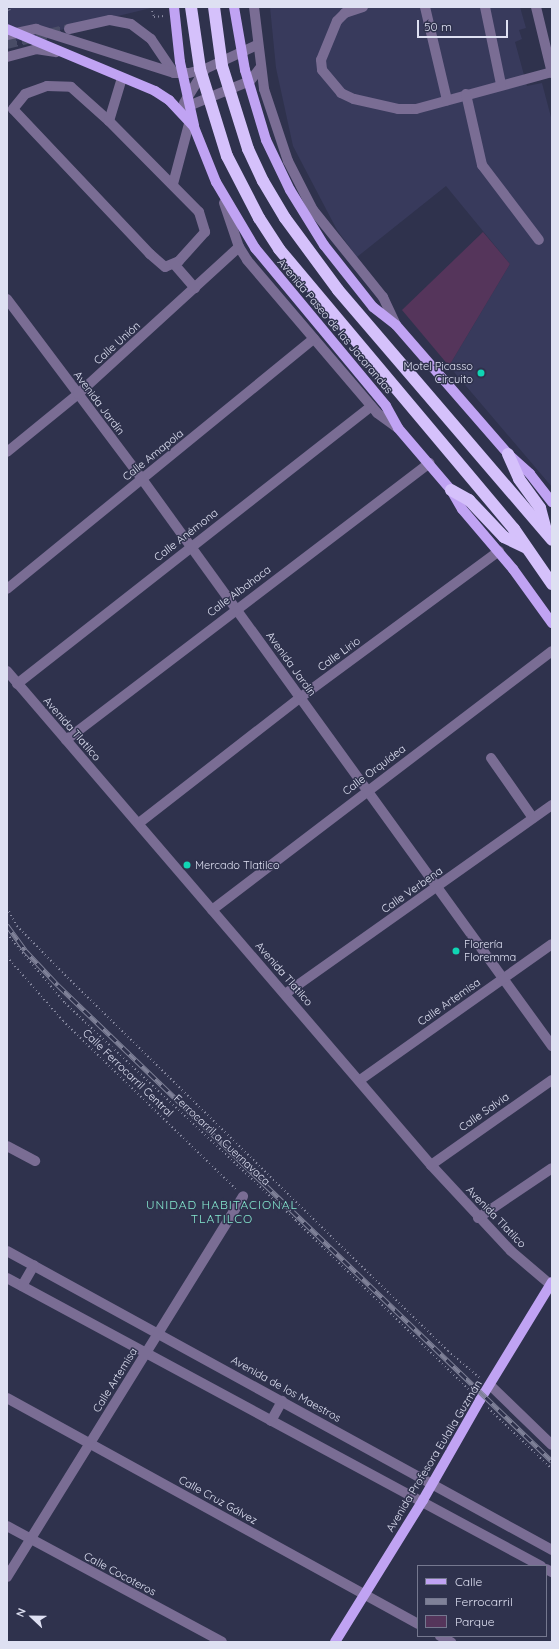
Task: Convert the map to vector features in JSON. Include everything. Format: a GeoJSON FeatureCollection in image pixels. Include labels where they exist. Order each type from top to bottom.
{"type":"FeatureCollection","features":[{"type":"Feature","properties":{"kind":"highway"},"geometry":{"type":"LineString","coordinates":[[190,7],[200,68],[227,156],[259,218],[280,249],[530,549],[552,584]]}},
{"type":"Feature","properties":{"kind":"highway"},"geometry":{"type":"LineString","coordinates":[[214,7],[222,66],[248,149],[263,181],[285,218],[338,290],[549,536]]}},
{"type":"Feature","properties":{"kind":"highway"},"geometry":{"type":"LineString","coordinates":[[508,454],[519,479],[540,508],[549,536]]}},
{"type":"Feature","properties":{"kind":"highway"},"geometry":{"type":"LineString","coordinates":[[452,490],[469,500],[504,537],[530,549]]}},
{"type":"Feature","properties":{"kind":"main road","name":"Avenida Paseo de las Jacarandas"},"geometry":{"type":"LineString","coordinates":[[174,7],[180,62],[191,126],[216,182],[256,248],[386,406],[398,428],[452,490],[462,509],[498,551],[552,623]]}},
{"type":"Feature","properties":{"kind":"main road"},"geometry":{"type":"LineString","coordinates":[[234,7],[245,70],[266,140],[293,196],[324,245],[373,307],[396,325],[508,454],[530,474],[552,502]]}},
{"type":"Feature","properties":{"kind":"main road"},"geometry":{"type":"LineString","coordinates":[[7,29],[155,91],[169,100],[191,126]]}},
{"type":"Feature","properties":{"kind":"main road","name":"Avenida Profesora Eulalia Guzmán"},"geometry":{"type":"LineString","coordinates":[[335,1642],[423,1500],[480,1400],[552,1284]]}},
{"type":"Feature","properties":{"kind":"street"},"geometry":{"type":"LineString","coordinates":[[254,7],[260,68],[280,141],[302,191],[323,225],[382,297],[396,325]]}},
{"type":"Feature","properties":{"kind":"street"},"geometry":{"type":"LineString","coordinates":[[363,7],[345,13],[337,21],[321,60],[322,70],[341,93],[354,99],[398,108],[416,109],[501,84],[552,73],[536,7]]}},
{"type":"Feature","properties":{"kind":"street"},"geometry":{"type":"LineString","coordinates":[[425,7],[447,100]]}},
{"type":"Feature","properties":{"kind":"street"},"geometry":{"type":"LineString","coordinates":[[485,7],[501,84]]}},
{"type":"Feature","properties":{"kind":"street"},"geometry":{"type":"LineString","coordinates":[[69,29],[110,20],[131,24],[151,39],[174,73]]}},
{"type":"Feature","properties":{"kind":"street"},"geometry":{"type":"LineString","coordinates":[[7,35],[36,29],[174,73],[189,73],[205,69],[257,45]]}},
{"type":"Feature","properties":{"kind":"street"},"geometry":{"type":"LineString","coordinates":[[7,56],[46,50],[122,78],[171,99],[181,109],[191,126],[232,219],[239,248],[247,260],[371,406],[398,428]]}},
{"type":"Feature","properties":{"kind":"street"},"geometry":{"type":"LineString","coordinates":[[181,109],[250,81],[260,68]]}},
{"type":"Feature","properties":{"kind":"street"},"geometry":{"type":"LineString","coordinates":[[181,109],[205,69]]}},
{"type":"Feature","properties":{"kind":"street"},"geometry":{"type":"LineString","coordinates":[[109,121],[122,78]]}},
{"type":"Feature","properties":{"kind":"street"},"geometry":{"type":"LineString","coordinates":[[47,86],[71,87],[109,121],[173,184],[199,212],[205,232],[190,251],[174,264],[165,267],[150,254],[13,109],[25,94],[30,92],[47,86]]}},
{"type":"Feature","properties":{"kind":"street"},"geometry":{"type":"LineString","coordinates":[[466,94],[482,165],[539,240]]}},
{"type":"Feature","properties":{"kind":"street"},"geometry":{"type":"LineString","coordinates":[[173,184],[191,126]]}},
{"type":"Feature","properties":{"kind":"street","name":"Calle Unión"},"geometry":{"type":"LineString","coordinates":[[7,452],[78,394],[239,248]]}},
{"type":"Feature","properties":{"kind":"street"},"geometry":{"type":"LineString","coordinates":[[174,264],[195,288]]}},
{"type":"Feature","properties":{"kind":"street","name":"Avenida Jardín"},"geometry":{"type":"LineString","coordinates":[[7,299],[142,479],[368,789],[552,1046]]}},
{"type":"Feature","properties":{"kind":"street","name":"Calle Amapola"},"geometry":{"type":"LineString","coordinates":[[7,589],[314,340]]}},
{"type":"Feature","properties":{"kind":"street","name":"Calle Anémona"},"geometry":{"type":"LineString","coordinates":[[17,684],[371,406]]}},
{"type":"Feature","properties":{"kind":"street","name":"Calle Albahaca"},"geometry":{"type":"LineString","coordinates":[[66,740],[236,608],[429,463]]}},
{"type":"Feature","properties":{"kind":"street","name":"Calle Lirio"},"geometry":{"type":"LineString","coordinates":[[139,824],[301,697],[498,551]]}},
{"type":"Feature","properties":{"kind":"street","name":"Calle Orquídea"},"geometry":{"type":"LineString","coordinates":[[212,910],[368,789],[552,651]]}},
{"type":"Feature","properties":{"kind":"street","name":"Avenida Tlatilco"},"geometry":{"type":"LineString","coordinates":[[7,671],[478,1218],[511,1251],[552,1284]]}},
{"type":"Feature","properties":{"kind":"street"},"geometry":{"type":"LineString","coordinates":[[491,758],[533,818]]}},
{"type":"Feature","properties":{"kind":"street","name":"Calle Verbena"},"geometry":{"type":"LineString","coordinates":[[285,994],[552,805]]}},
{"type":"Feature","properties":{"kind":"street","name":"Calle Artemisa"},"geometry":{"type":"LineString","coordinates":[[360,1080],[552,944]]}},
{"type":"Feature","properties":{"kind":"street","name":"Calle Salvia"},"geometry":{"type":"LineString","coordinates":[[431,1165],[552,1080]]}},
{"type":"Feature","properties":{"kind":"street"},"geometry":{"type":"LineString","coordinates":[[7,1146],[35,1161]]}},
{"type":"Feature","properties":{"kind":"street"},"geometry":{"type":"LineString","coordinates":[[478,1218],[552,1168]]}},
{"type":"Feature","properties":{"kind":"street","name":"Calle Artemisa"},"geometry":{"type":"LineString","coordinates":[[7,1577],[243,1196]]}},
{"type":"Feature","properties":{"kind":"street","name":"Avenida de los Maestros"},"geometry":{"type":"LineString","coordinates":[[7,1250],[159,1332],[552,1550]]}},
{"type":"Feature","properties":{"kind":"street"},"geometry":{"type":"LineString","coordinates":[[22,1286],[34,1265]]}},
{"type":"Feature","properties":{"kind":"street"},"geometry":{"type":"LineString","coordinates":[[7,1278],[270,1421],[423,1500],[539,1565]]}},
{"type":"Feature","properties":{"kind":"street"},"geometry":{"type":"LineString","coordinates":[[490,1385],[552,1445]]}},
{"type":"Feature","properties":{"kind":"street","name":"Calle Cruz Gálvez"},"geometry":{"type":"LineString","coordinates":[[7,1398],[417,1623]]}},
{"type":"Feature","properties":{"kind":"street"},"geometry":{"type":"LineString","coordinates":[[270,1421],[282,1401]]}},
{"type":"Feature","properties":{"kind":"street","name":"Calle Cocoteros"},"geometry":{"type":"LineString","coordinates":[[7,1526],[222,1642]]}},
{"type":"Feature","properties":{"kind":"street"},"geometry":{"type":"LineString","coordinates":[[442,1637],[451,1642]]}},
{"type":"Feature","properties":{"kind":"path"},"geometry":{"type":"LineString","coordinates":[[151,7],[154,17],[165,16]]}},
{"type":"Feature","properties":{"kind":"path"},"geometry":{"type":"LineString","coordinates":[[7,908],[17,926],[62,972],[448,1351],[470,1371],[490,1385]]}},
{"type":"Feature","properties":{"kind":"path","name":"Ferrocarril a Cuernavaca"},"geometry":{"type":"LineString","coordinates":[[7,934],[65,1003],[296,1221],[552,1469]]}},
{"type":"Feature","properties":{"kind":"path","name":"Calle Ferrocarril Central"},"geometry":{"type":"LineString","coordinates":[[7,957],[63,1021],[243,1196]]}},
{"type":"Feature","properties":{"kind":"shaded area"},"geometry":{"type":"Polygon","coordinates":[[[7,7],[155,7],[7,43],[7,7]]]}},
{"type":"Feature","properties":{"kind":"shaded area"},"geometry":{"type":"Polygon","coordinates":[[[270,7],[520,7],[526,28],[519,30],[522,39],[515,42],[527,86],[542,83],[552,121],[552,487],[449,366],[510,264],[446,186],[357,257],[337,230],[293,146],[276,68],[270,7]]]}},
{"type":"Feature","properties":{"kind":"green space"},"geometry":{"type":"Polygon","coordinates":[[[483,232],[510,264],[449,366],[402,310],[483,232]]]}},
{"type":"Feature","properties":{"kind":"tunnel"},"geometry":{"type":"LineString","coordinates":[[7,44],[69,29]]}},
{"type":"Feature","properties":{"kind":"railway"},"geometry":{"type":"LineString","coordinates":[[7,925],[25,950],[58,985],[552,1461]]}},
{"type":"Feature","properties":{"kind":"place","name":"Motel Picasso Circuito"},"geometry":{"type":"Point","coordinates":[481,373]}},
{"type":"Feature","properties":{"kind":"place","name":"Mercado Tlatilco"},"geometry":{"type":"Point","coordinates":[187,865]}},
{"type":"Feature","properties":{"kind":"place","name":"Florería Floremma"},"geometry":{"type":"Point","coordinates":[456,951]}},
{"type":"Feature","properties":{"kind":"district","name":"UNIDAD HABITACIONAL TLATILCO"},"geometry":{"type":"Point","coordinates":[222,1212]}}]}
